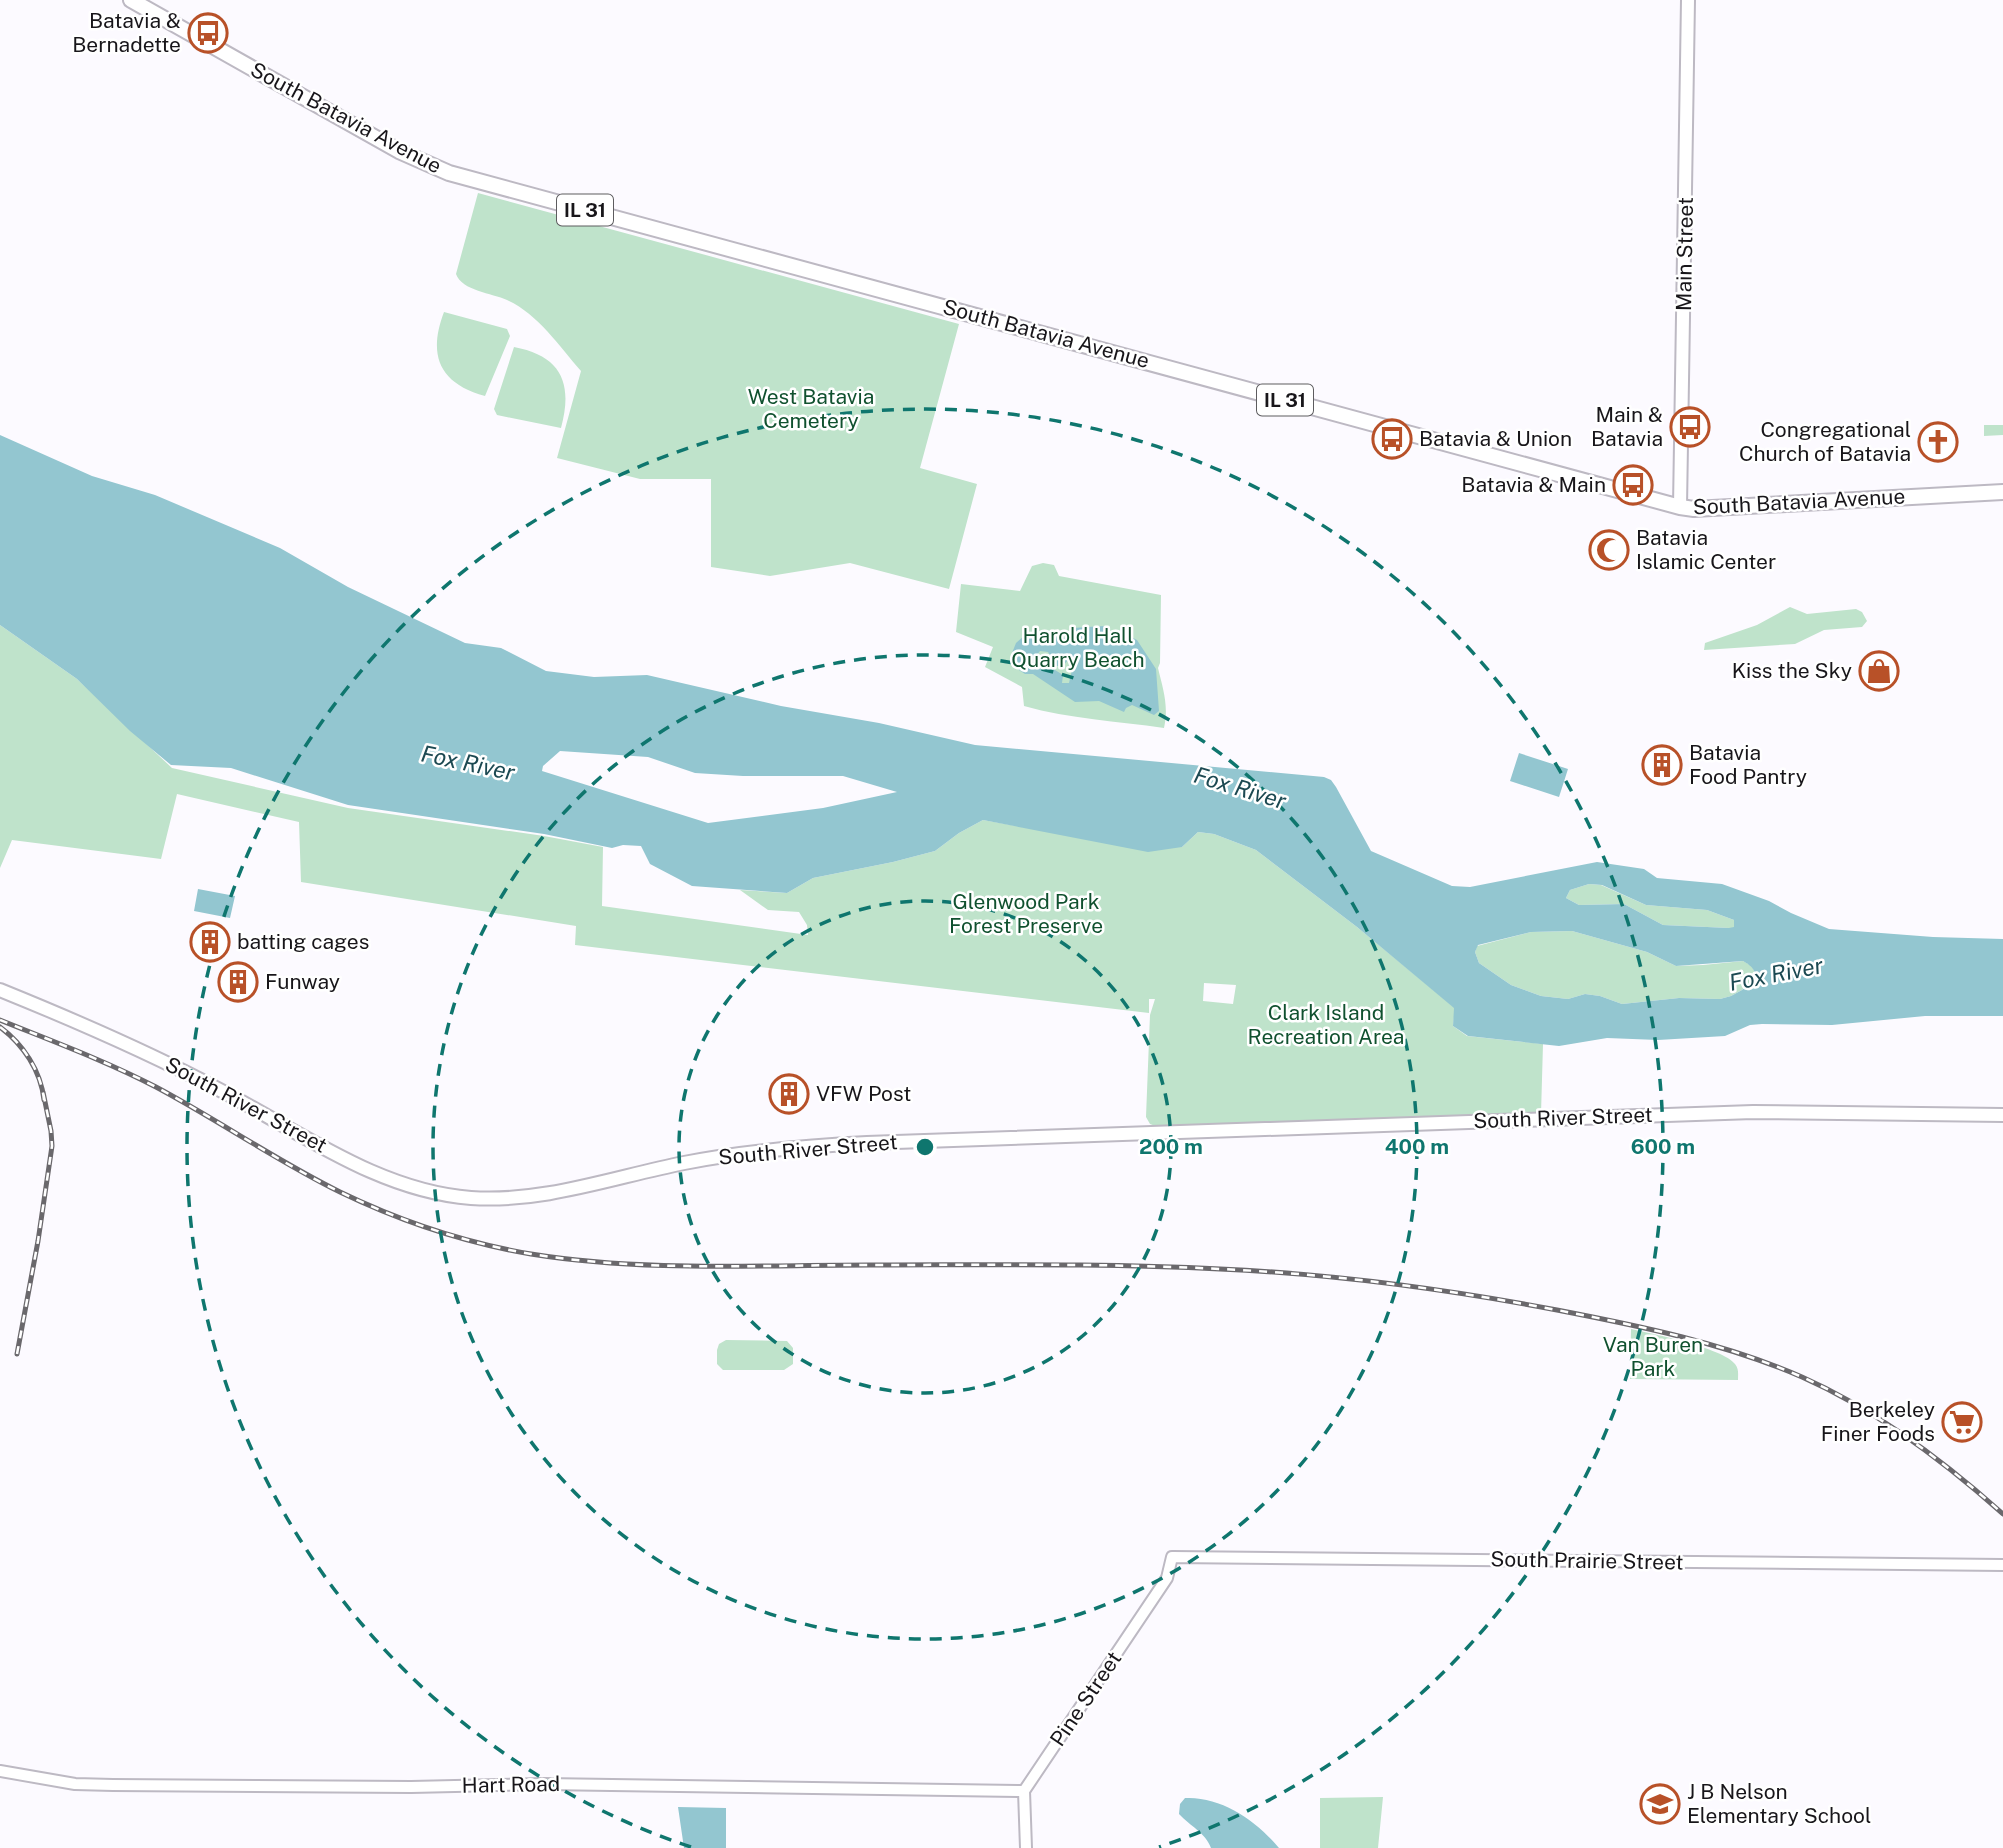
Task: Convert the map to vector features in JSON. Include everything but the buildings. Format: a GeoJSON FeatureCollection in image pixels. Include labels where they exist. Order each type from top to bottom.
{"type":"FeatureCollection","features":[{"type":"Feature","properties":{"kind":"main road","name":"South Batavia Avenue"},"geometry":{"type":"LineString","coordinates":[[131,0],[391,147],[449,173],[1681,507],[1694,509],[2003,492]]}},
{"type":"Feature","properties":{"kind":"main road","name":"Main Street"},"geometry":{"type":"LineString","coordinates":[[1681,507],[1688,0]]}},
{"type":"Feature","properties":{"kind":"main road","name":"South River Street"},"geometry":{"type":"LineString","coordinates":[[0,990],[84,1024],[172,1065],[379,1175],[419,1190],[470,1198],[540,1195],[730,1155],[850,1144],[1753,1112],[2003,1115]]}},
{"type":"Feature","properties":{"kind":"street","name":"South Prairie Street"},"geometry":{"type":"LineString","coordinates":[[1172,1557],[2003,1565]]}},
{"type":"Feature","properties":{"kind":"street","name":"Pine Street"},"geometry":{"type":"LineString","coordinates":[[1024,1791],[1167,1578],[1172,1557]]}},
{"type":"Feature","properties":{"kind":"street","name":"Hart Road"},"geometry":{"type":"LineString","coordinates":[[0,1771],[75,1784],[113,1785],[411,1787],[544,1784],[1024,1791]]}},
{"type":"Feature","properties":{"kind":"street"},"geometry":{"type":"LineString","coordinates":[[1024,1791],[1026,1848]]}},
{"type":"Feature","properties":{"kind":"green space","name":"West Batavia Cemetery"},"geometry":{"type":"Polygon","coordinates":[[[478,193],[959,324],[920,468],[977,484],[949,589],[850,563],[770,576],[711,567],[711,479],[640,479],[557,458],[581,371],[529,313],[507,300],[471,288],[459,280],[456,274],[478,193]]]}},
{"type":"Feature","properties":{"kind":"green space"},"geometry":{"type":"Polygon","coordinates":[[[444,312],[507,329],[510,336],[485,396],[457,383],[447,375],[441,365],[437,341],[444,312]]]}},
{"type":"Feature","properties":{"kind":"green space"},"geometry":{"type":"Polygon","coordinates":[[[514,347],[543,357],[560,374],[565,398],[561,428],[497,415],[494,409],[514,347]]]}},
{"type":"Feature","properties":{"kind":"green space"},"geometry":{"type":"Polygon","coordinates":[[[1984,425],[2003,425],[2003,435],[1984,436],[1984,425]]]}},
{"type":"Feature","properties":{"kind":"green space","name":"Harold Hall Quarry Beach"},"geometry":{"type":"Polygon","coordinates":[[[1043,563],[1054,565],[1059,576],[1161,595],[1158,668],[1166,705],[1164,728],[1076,717],[1024,706],[1022,687],[985,667],[993,647],[956,632],[961,584],[1020,591],[1032,566],[1043,563]]]}},
{"type":"Feature","properties":{"kind":"green space"},"geometry":{"type":"Polygon","coordinates":[[[1790,607],[1807,614],[1856,609],[1862,612],[1867,621],[1862,627],[1824,630],[1795,644],[1704,650],[1705,643],[1757,625],[1790,607]]]}},
{"type":"Feature","properties":{"kind":"green space"},"geometry":{"type":"Polygon","coordinates":[[[0,625],[77,679],[172,768],[348,808],[603,847],[602,906],[808,935],[807,925],[799,912],[768,910],[740,890],[787,893],[813,878],[935,851],[959,833],[983,820],[1039,830],[1182,847],[1198,832],[1214,834],[1256,850],[1357,927],[1455,1008],[1453,1026],[1467,1036],[1543,1044],[1541,1114],[1158,1127],[1150,1124],[1146,1117],[1150,1015],[1155,999],[1149,999],[1149,1013],[575,945],[576,926],[301,882],[299,822],[177,794],[161,859],[12,840],[0,868],[0,625]],[[1204,983],[1203,1001],[1233,1004],[1236,985],[1204,983]]]}},
{"type":"Feature","properties":{"kind":"green space"},"geometry":{"type":"Polygon","coordinates":[[[1589,884],[1601,885],[1646,905],[1707,910],[1734,920],[1734,928],[1663,925],[1624,904],[1579,905],[1566,898],[1570,890],[1589,884]]]}},
{"type":"Feature","properties":{"kind":"green space"},"geometry":{"type":"Polygon","coordinates":[[[1572,931],[1647,952],[1676,966],[1743,961],[1752,966],[1755,978],[1742,990],[1720,999],[1679,998],[1622,1004],[1585,994],[1568,999],[1541,996],[1511,985],[1479,963],[1475,952],[1477,946],[1531,932],[1572,931]]]}},
{"type":"Feature","properties":{"kind":"green space","name":"Van Buren Park"},"geometry":{"type":"Polygon","coordinates":[[[1631,1329],[1717,1352],[1735,1364],[1738,1380],[1630,1379],[1631,1329]]]}},
{"type":"Feature","properties":{"kind":"green space"},"geometry":{"type":"Polygon","coordinates":[[[726,1340],[787,1341],[793,1348],[793,1364],[784,1370],[723,1370],[717,1364],[717,1350],[719,1344],[726,1340]]]}},
{"type":"Feature","properties":{"kind":"green space"},"geometry":{"type":"Polygon","coordinates":[[[1383,1797],[1378,1848],[1320,1848],[1320,1798],[1383,1797]]]}},
{"type":"Feature","properties":{"kind":"water","name":"Fox River"},"geometry":{"type":"Polygon","coordinates":[[[0,435],[92,476],[155,495],[280,548],[348,587],[465,643],[501,648],[546,671],[594,677],[647,675],[781,706],[879,723],[975,745],[1324,777],[1331,780],[1336,787],[1371,851],[1452,886],[1470,887],[1597,862],[1644,869],[1657,878],[1722,884],[1769,901],[1829,929],[2003,939],[2003,1016],[1925,1016],[1832,1025],[1762,1024],[1750,1025],[1725,1036],[1658,1040],[1607,1038],[1559,1046],[1468,1036],[1453,1026],[1454,1008],[1357,927],[1256,850],[1214,834],[1198,832],[1182,847],[1148,852],[983,820],[959,833],[935,851],[813,878],[787,893],[692,886],[650,864],[641,846],[623,845],[612,848],[544,834],[348,805],[231,768],[171,765],[130,731],[77,679],[0,625],[0,435]],[[560,751],[543,766],[542,771],[708,823],[823,808],[897,792],[843,776],[695,773],[648,757],[560,751]],[[1589,884],[1570,890],[1566,898],[1579,905],[1624,904],[1663,925],[1734,927],[1734,920],[1707,910],[1646,905],[1602,885],[1589,884]],[[1572,931],[1531,932],[1478,945],[1475,952],[1479,963],[1511,985],[1541,996],[1568,999],[1585,994],[1622,1004],[1679,998],[1720,999],[1742,990],[1755,978],[1753,970],[1743,961],[1676,966],[1647,952],[1572,931]]]}},
{"type":"Feature","properties":{"kind":"water"},"geometry":{"type":"Polygon","coordinates":[[[1104,626],[1107,633],[1137,640],[1156,669],[1159,711],[1154,715],[1132,705],[1124,712],[1099,701],[1075,702],[1033,674],[1025,674],[1019,670],[1012,653],[1016,643],[1025,635],[1067,638],[1072,628],[1104,626]],[[1040,651],[1036,656],[1037,666],[1047,665],[1063,675],[1062,683],[1069,683],[1074,661],[1068,660],[1063,666],[1057,666],[1048,652],[1040,651]]]}},
{"type":"Feature","properties":{"kind":"water"},"geometry":{"type":"Polygon","coordinates":[[[1519,753],[1568,769],[1559,797],[1510,781],[1519,753]]]}},
{"type":"Feature","properties":{"kind":"water"},"geometry":{"type":"Polygon","coordinates":[[[198,889],[235,896],[230,918],[194,911],[198,889]]]}},
{"type":"Feature","properties":{"kind":"water"},"geometry":{"type":"Polygon","coordinates":[[[1185,1798],[1212,1801],[1237,1812],[1279,1848],[1211,1848],[1201,1834],[1179,1814],[1180,1804],[1185,1798]]]}},
{"type":"Feature","properties":{"kind":"water"},"geometry":{"type":"Polygon","coordinates":[[[678,1807],[726,1808],[726,1848],[684,1848],[678,1807]]]}},
{"type":"Feature","properties":{"kind":"railway"},"geometry":{"type":"LineString","coordinates":[[0,1020],[156,1087],[340,1192],[410,1221],[482,1244],[573,1260],[658,1265],[1089,1265],[1262,1271],[1431,1289],[1515,1302],[1619,1322],[1712,1345],[1802,1377],[1856,1405],[1908,1438],[2003,1514]]}},
{"type":"Feature","properties":{"kind":"railway"},"geometry":{"type":"LineString","coordinates":[[0,1027],[30,1059],[44,1100]]}},
{"type":"Feature","properties":{"kind":"railway"},"geometry":{"type":"LineString","coordinates":[[17,1354],[52,1146],[43,1092]]}},
{"type":"Feature","properties":{"kind":"place","name":"Batavia & Bernadette"},"geometry":{"type":"Point","coordinates":[208,33]}},
{"type":"Feature","properties":{"kind":"place","name":"Main & Batavia"},"geometry":{"type":"Point","coordinates":[1690,427]}},
{"type":"Feature","properties":{"kind":"place","name":"Batavia & Union"},"geometry":{"type":"Point","coordinates":[1392,439]}},
{"type":"Feature","properties":{"kind":"place","name":"Congregational Church of Batavia"},"geometry":{"type":"Point","coordinates":[1938,442]}},
{"type":"Feature","properties":{"kind":"place","name":"Batavia & Main"},"geometry":{"type":"Point","coordinates":[1633,485]}},
{"type":"Feature","properties":{"kind":"place","name":"Batavia Islamic Center"},"geometry":{"type":"Point","coordinates":[1609,550]}},
{"type":"Feature","properties":{"kind":"place","name":"Kiss the Sky"},"geometry":{"type":"Point","coordinates":[1879,671]}},
{"type":"Feature","properties":{"kind":"place","name":"Batavia Food Pantry"},"geometry":{"type":"Point","coordinates":[1662,765]}},
{"type":"Feature","properties":{"kind":"place","name":"batting cages"},"geometry":{"type":"Point","coordinates":[210,942]}},
{"type":"Feature","properties":{"kind":"place","name":"Funway"},"geometry":{"type":"Point","coordinates":[238,982]}},
{"type":"Feature","properties":{"kind":"place","name":"VFW Post"},"geometry":{"type":"Point","coordinates":[789,1094]}},
{"type":"Feature","properties":{"kind":"place","name":"Berkeley Finer Foods"},"geometry":{"type":"Point","coordinates":[1962,1422]}},
{"type":"Feature","properties":{"kind":"place","name":"J B Nelson Elementary School"},"geometry":{"type":"Point","coordinates":[1660,1804]}},
{"type":"Feature","properties":{"kind":"park label","name":"Glenwood Park Forest Preserve"},"geometry":{"type":"Point","coordinates":[1026,914]}},
{"type":"Feature","properties":{"kind":"park label","name":"Clark Island Recreation Area"},"geometry":{"type":"Point","coordinates":[1326,1025]}}]}
